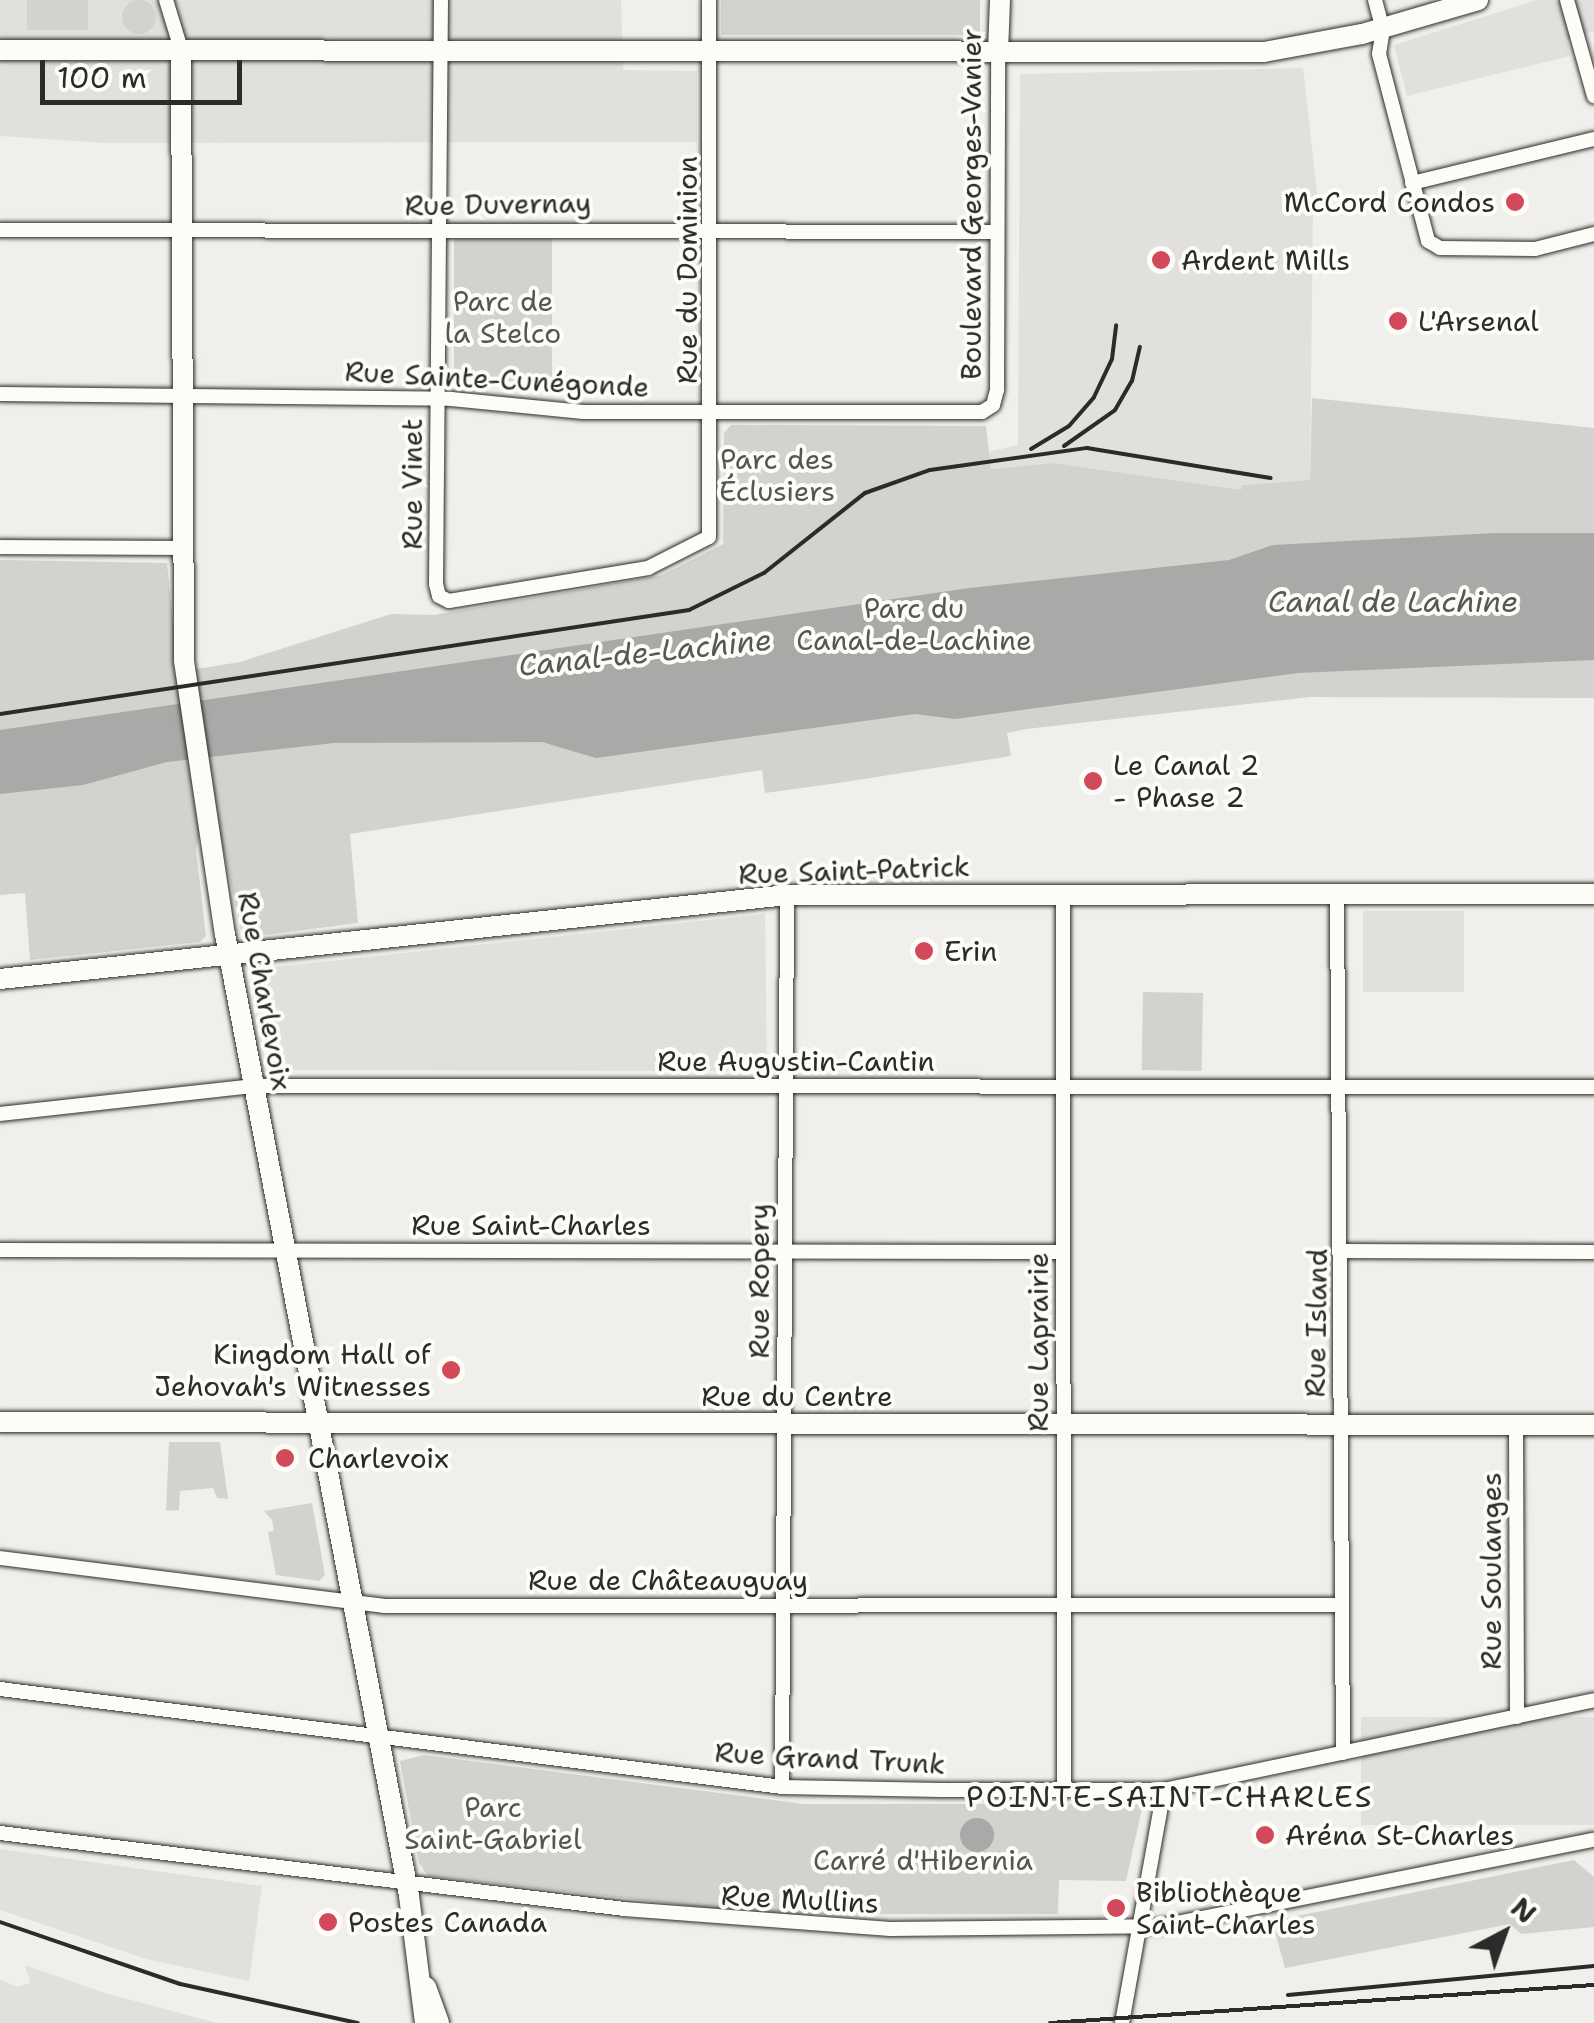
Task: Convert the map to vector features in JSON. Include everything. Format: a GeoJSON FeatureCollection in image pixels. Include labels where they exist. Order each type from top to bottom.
{"type":"FeatureCollection","features":[{"type":"Feature","properties":{"kind":"street","name":"Rue Charlevoix"},"geometry":{"type":"LineString","coordinates":[[166,0],[180,49],[180,548],[190,702],[254,1086],[424,1981],[425,2023]]}},
{"type":"Feature","properties":{"kind":"street","name":"Rue Vinet"},"geometry":{"type":"LineString","coordinates":[[441,0],[436,592],[449,601],[648,568],[707,539]]}},
{"type":"Feature","properties":{"kind":"street","name":"Rue du Dominion"},"geometry":{"type":"LineString","coordinates":[[707,539],[711,412],[710,0]]}},
{"type":"Feature","properties":{"kind":"street","name":"Boulevard Georges-Vanier"},"geometry":{"type":"LineString","coordinates":[[991,408],[997,390],[1000,0]]}},
{"type":"Feature","properties":{"kind":"street"},"geometry":{"type":"LineString","coordinates":[[1376,0],[1382,29],[1379,54],[1430,242],[1534,249],[1594,234]]}},
{"type":"Feature","properties":{"kind":"street"},"geometry":{"type":"LineString","coordinates":[[0,50],[1276,52],[1382,29],[1478,0]]}},
{"type":"Feature","properties":{"kind":"street"},"geometry":{"type":"LineString","coordinates":[[1567,0],[1593,86]]}},
{"type":"Feature","properties":{"kind":"street"},"geometry":{"type":"LineString","coordinates":[[1412,184],[1594,139]]}},
{"type":"Feature","properties":{"kind":"street","name":"Rue Duvernay"},"geometry":{"type":"LineString","coordinates":[[0,230],[997,232]]}},
{"type":"Feature","properties":{"kind":"street","name":"Rue Sainte-Cunégonde"},"geometry":{"type":"LineString","coordinates":[[0,394],[437,398],[574,412],[969,414],[991,408]]}},
{"type":"Feature","properties":{"kind":"street"},"geometry":{"type":"LineString","coordinates":[[0,548],[180,548]]}},
{"type":"Feature","properties":{"kind":"street","name":"Rue Laprairie"},"geometry":{"type":"LineString","coordinates":[[1063,894],[1064,1790]]}},
{"type":"Feature","properties":{"kind":"street","name":"Rue Saint-Patrick"},"geometry":{"type":"LineString","coordinates":[[0,979],[787,895],[1594,894]]}},
{"type":"Feature","properties":{"kind":"street","name":"Rue Ropery"},"geometry":{"type":"LineString","coordinates":[[782,1786],[787,895]]}},
{"type":"Feature","properties":{"kind":"street","name":"Rue Island"},"geometry":{"type":"LineString","coordinates":[[1336,895],[1342,1252],[1339,1605],[1343,1753]]}},
{"type":"Feature","properties":{"kind":"street","name":"Rue Augustin-Cantin"},"geometry":{"type":"LineString","coordinates":[[0,1114],[254,1086],[1594,1087]]}},
{"type":"Feature","properties":{"kind":"street","name":"Rue Saint-Charles"},"geometry":{"type":"LineString","coordinates":[[0,1250],[1063,1252]]}},
{"type":"Feature","properties":{"kind":"street"},"geometry":{"type":"LineString","coordinates":[[1342,1252],[1594,1252]]}},
{"type":"Feature","properties":{"kind":"street","name":"Rue du Centre"},"geometry":{"type":"LineString","coordinates":[[0,1422],[1594,1425]]}},
{"type":"Feature","properties":{"kind":"street","name":"Rue Soulanges"},"geometry":{"type":"LineString","coordinates":[[1516,1425],[1517,1717]]}},
{"type":"Feature","properties":{"kind":"street","name":"Rue de Châteauguay"},"geometry":{"type":"LineString","coordinates":[[0,1558],[352,1601],[1339,1605]]}},
{"type":"Feature","properties":{"kind":"street","name":"Rue Grand Trunk"},"geometry":{"type":"LineString","coordinates":[[0,1690],[782,1786],[1064,1790],[1164,1790],[1594,1700]]}},
{"type":"Feature","properties":{"kind":"street"},"geometry":{"type":"LineString","coordinates":[[1122,2023],[1164,1790]]}},
{"type":"Feature","properties":{"kind":"street","name":"Rue Mullins"},"geometry":{"type":"LineString","coordinates":[[0,1832],[800,1927],[1140,1928],[1594,1840]]}},
{"type":"Feature","properties":{"kind":"street","name":"Rue Charlevoix"},"geometry":{"type":"LineString","coordinates":[[424,1981],[439,2023]]}},
{"type":"Feature","properties":{"kind":"shaded area"},"geometry":{"type":"Polygon","coordinates":[[[0,0],[621,0],[623,70],[697,71],[697,142],[104,143],[0,136],[0,0]]]}},
{"type":"Feature","properties":{"kind":"shaded area"},"geometry":{"type":"Polygon","coordinates":[[[1537,0],[1594,0],[1594,31],[1567,40],[1570,56],[1407,96],[1394,45],[1537,0]]]}},
{"type":"Feature","properties":{"kind":"shaded area"},"geometry":{"type":"Polygon","coordinates":[[[1303,68],[1318,200],[1313,201],[1310,480],[1242,485],[1242,491],[1053,463],[991,469],[988,452],[1018,445],[1020,74],[1303,68]]]}},
{"type":"Feature","properties":{"kind":"shaded area"},"geometry":{"type":"Polygon","coordinates":[[[1363,911],[1464,911],[1464,992],[1363,992],[1363,911]]]}},
{"type":"Feature","properties":{"kind":"shaded area"},"geometry":{"type":"Polygon","coordinates":[[[765,914],[767,1071],[270,1070],[257,969],[765,914]]]}},
{"type":"Feature","properties":{"kind":"shaded area"},"geometry":{"type":"Polygon","coordinates":[[[1361,1717],[1594,1717],[1594,1825],[1361,1825],[1361,1717]]]}},
{"type":"Feature","properties":{"kind":"shaded area"},"geometry":{"type":"Polygon","coordinates":[[[0,1849],[262,1886],[249,1981],[146,1959],[0,1910],[0,1849]]]}},
{"type":"Feature","properties":{"kind":"shaded area"},"geometry":{"type":"Polygon","coordinates":[[[25,1965],[105,1993],[217,2023],[0,2023],[0,1979],[17,1987],[30,1983],[25,1965]]]}},
{"type":"Feature","properties":{"kind":"green space"},"geometry":{"type":"Polygon","coordinates":[[[27,0],[88,0],[88,30],[27,30],[27,0]]]}},
{"type":"Feature","properties":{"kind":"green space"},"geometry":{"type":"Polygon","coordinates":[[[139,0],[151,5],[156,17],[151,29],[139,34],[127,29],[122,17],[127,5],[139,0]]]}},
{"type":"Feature","properties":{"kind":"green space"},"geometry":{"type":"Polygon","coordinates":[[[721,0],[980,0],[980,35],[721,35],[721,0]]]}},
{"type":"Feature","properties":{"kind":"green space","name":"Parc de la Stelco"},"geometry":{"type":"Polygon","coordinates":[[[454,239],[552,239],[552,381],[454,381],[454,239]]]}},
{"type":"Feature","properties":{"kind":"green space","name":"Parc du Canal-de-Lachine"},"geometry":{"type":"Polygon","coordinates":[[[1312,398],[1594,428],[1594,698],[1310,697],[1026,729],[1007,733],[1011,756],[838,783],[765,793],[762,770],[350,834],[358,923],[251,937],[241,930],[219,831],[200,832],[196,850],[206,936],[200,942],[30,960],[25,893],[0,895],[0,560],[167,563],[178,672],[240,662],[391,614],[433,615],[662,575],[723,544],[724,433],[731,425],[986,426],[991,469],[1053,463],[1241,490],[1242,485],[1310,480],[1312,398]]]}},
{"type":"Feature","properties":{"kind":"green space"},"geometry":{"type":"Polygon","coordinates":[[[1143,992],[1203,993],[1202,1071],[1142,1070],[1143,992]]]}},
{"type":"Feature","properties":{"kind":"green space"},"geometry":{"type":"Polygon","coordinates":[[[169,1442],[220,1442],[228,1499],[217,1498],[213,1488],[180,1491],[179,1510],[166,1511],[169,1442]]]}},
{"type":"Feature","properties":{"kind":"green space"},"geometry":{"type":"Polygon","coordinates":[[[312,1503],[325,1575],[319,1581],[276,1575],[268,1532],[274,1531],[272,1520],[264,1511],[312,1503]]]}},
{"type":"Feature","properties":{"kind":"green space"},"geometry":{"type":"Polygon","coordinates":[[[424,1755],[804,1804],[1143,1804],[1126,1881],[1059,1880],[1058,1914],[764,1914],[428,1876],[419,1863],[400,1761],[424,1755]]]}},
{"type":"Feature","properties":{"kind":"green space"},"geometry":{"type":"Polygon","coordinates":[[[1574,1860],[1594,1877],[1594,1927],[1521,1934],[1510,1924],[1285,1968],[1272,1921],[1574,1860]]]}},
{"type":"Feature","properties":{"kind":"water","name":"Canal de Lachine"},"geometry":{"type":"Polygon","coordinates":[[[1495,533],[1594,533],[1594,660],[1298,673],[955,719],[915,714],[596,758],[542,742],[334,743],[167,762],[83,785],[0,794],[0,730],[969,588],[1229,560],[1273,545],[1495,533]]]}},
{"type":"Feature","properties":{"kind":"water"},"geometry":{"type":"Polygon","coordinates":[[[977,1818],[989,1823],[994,1835],[989,1847],[977,1852],[965,1847],[960,1835],[965,1823],[977,1818]]]}},
{"type":"Feature","properties":{"kind":"railway"},"geometry":{"type":"LineString","coordinates":[[1031,449],[1069,426],[1094,397],[1112,359],[1116,325]]}},
{"type":"Feature","properties":{"kind":"railway"},"geometry":{"type":"LineString","coordinates":[[1064,446],[1115,410],[1132,381],[1140,347]]}},
{"type":"Feature","properties":{"kind":"railway"},"geometry":{"type":"LineString","coordinates":[[0,714],[689,610],[764,573],[865,493],[930,470],[1087,448],[1271,478]]}},
{"type":"Feature","properties":{"kind":"railway"},"geometry":{"type":"LineString","coordinates":[[0,1922],[180,1984],[358,2023]]}},
{"type":"Feature","properties":{"kind":"railway"},"geometry":{"type":"LineString","coordinates":[[1288,1995],[1594,1966]]}},
{"type":"Feature","properties":{"kind":"railway"},"geometry":{"type":"LineString","coordinates":[[1050,2023],[1594,1985]]}},
{"type":"Feature","properties":{"kind":"place","name":"McCord Condos"},"geometry":{"type":"Point","coordinates":[1515,202]}},
{"type":"Feature","properties":{"kind":"place","name":"Ardent Mills"},"geometry":{"type":"Point","coordinates":[1161,260]}},
{"type":"Feature","properties":{"kind":"place","name":"L'Arsenal"},"geometry":{"type":"Point","coordinates":[1398,321]}},
{"type":"Feature","properties":{"kind":"place","name":"Le Canal 2 - Phase 2"},"geometry":{"type":"Point","coordinates":[1093,781]}},
{"type":"Feature","properties":{"kind":"place","name":"Erin"},"geometry":{"type":"Point","coordinates":[924,951]}},
{"type":"Feature","properties":{"kind":"place","name":"Kingdom Hall of Jehovah's Witnesses"},"geometry":{"type":"Point","coordinates":[451,1370]}},
{"type":"Feature","properties":{"kind":"place","name":"Charlevoix"},"geometry":{"type":"Point","coordinates":[285,1458]}},
{"type":"Feature","properties":{"kind":"place","name":"Aréna St-Charles"},"geometry":{"type":"Point","coordinates":[1265,1835]}},
{"type":"Feature","properties":{"kind":"place","name":"Bibliothèque Saint-Charles"},"geometry":{"type":"Point","coordinates":[1116,1908]}},
{"type":"Feature","properties":{"kind":"place","name":"Postes Canada"},"geometry":{"type":"Point","coordinates":[328,1922]}},
{"type":"Feature","properties":{"kind":"district","name":"POINTE-SAINT-CHARLES"},"geometry":{"type":"Point","coordinates":[1170,1797]}},
{"type":"Feature","properties":{"kind":"park label","name":"Parc des Éclusiers"},"geometry":{"type":"Point","coordinates":[777,475]}},
{"type":"Feature","properties":{"kind":"park label","name":"Parc Saint-Gabriel"},"geometry":{"type":"Point","coordinates":[493,1823]}},
{"type":"Feature","properties":{"kind":"park label","name":"Carré d'Hibernia"},"geometry":{"type":"Point","coordinates":[923,1860]}},
{"type":"Feature","properties":{"kind":"water label","name":"Canal-de-Lachine"},"geometry":{"type":"Point","coordinates":[645,653]}}]}
